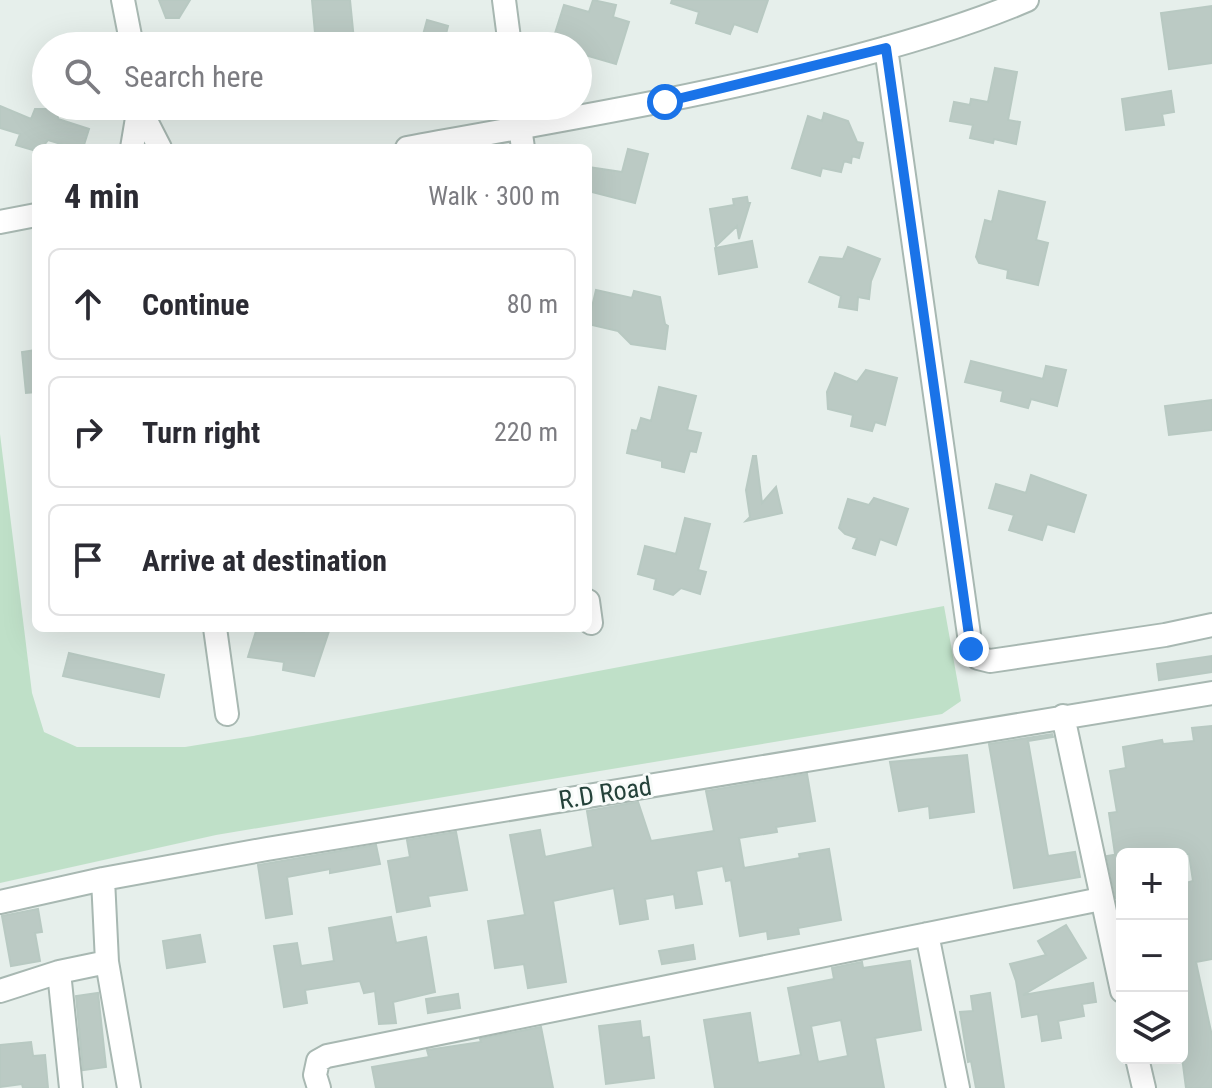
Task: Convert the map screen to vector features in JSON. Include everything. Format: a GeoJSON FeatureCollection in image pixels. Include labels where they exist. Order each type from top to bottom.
{"type":"FeatureCollection","features":[{"type":"Feature","properties":{"kind":"street"},"geometry":{"type":"LineString","coordinates":[[123,0],[129,32]]}},
{"type":"Feature","properties":{"kind":"street"},"geometry":{"type":"LineString","coordinates":[[504,0],[508,32]]}},
{"type":"Feature","properties":{"kind":"street"},"geometry":{"type":"LineString","coordinates":[[592,115],[665,102],[886,48],[993,7],[1027,0]]}},
{"type":"Feature","properties":{"kind":"street"},"geometry":{"type":"LineString","coordinates":[[886,48],[971,649],[978,658],[990,661],[1212,625]]}},
{"type":"Feature","properties":{"kind":"street"},"geometry":{"type":"LineString","coordinates":[[133,144],[137,120]]}},
{"type":"Feature","properties":{"kind":"street"},"geometry":{"type":"LineString","coordinates":[[146,120],[158,144]]}},
{"type":"Feature","properties":{"kind":"street"},"geometry":{"type":"LineString","coordinates":[[429,144],[561,120]]}},
{"type":"Feature","properties":{"kind":"street"},"geometry":{"type":"LineString","coordinates":[[0,222],[32,216]]}},
{"type":"Feature","properties":{"kind":"street"},"geometry":{"type":"LineString","coordinates":[[216,632],[227,714]]}},
{"type":"Feature","properties":{"kind":"street","name":"R.D Road"},"geometry":{"type":"LineString","coordinates":[[0,902],[103,879],[1212,693]]}},
{"type":"Feature","properties":{"kind":"street"},"geometry":{"type":"LineString","coordinates":[[1063,716],[1116,965]]}},
{"type":"Feature","properties":{"kind":"street"},"geometry":{"type":"LineString","coordinates":[[103,879],[107,962],[129,1088]]}},
{"type":"Feature","properties":{"kind":"street"},"geometry":{"type":"LineString","coordinates":[[319,1088],[315,1075],[318,1061],[327,1056],[1101,899]]}},
{"type":"Feature","properties":{"kind":"street"},"geometry":{"type":"LineString","coordinates":[[927,934],[958,1088]]}},
{"type":"Feature","properties":{"kind":"street"},"geometry":{"type":"LineString","coordinates":[[0,991],[59,972],[107,962]]}},
{"type":"Feature","properties":{"kind":"street"},"geometry":{"type":"LineString","coordinates":[[59,972],[71,1088]]}},
{"type":"Feature","properties":{"kind":"street"},"geometry":{"type":"LineString","coordinates":[[1138,1064],[1144,1088]]}},
{"type":"Feature","properties":{"kind":"green space"},"geometry":{"type":"Polygon","coordinates":[[[0,434],[32,693],[44,732],[77,747],[185,747],[253,736],[944,606],[961,701],[942,714],[216,835],[0,883],[0,434]]]}},
{"type":"Feature","properties":{"kind":"building"},"geometry":{"type":"Polygon","coordinates":[[[159,0],[190,0],[179,18],[166,18],[159,0]]]}},
{"type":"Feature","properties":{"kind":"building"},"geometry":{"type":"Polygon","coordinates":[[[312,0],[350,0],[353,32],[315,32],[312,0]]]}},
{"type":"Feature","properties":{"kind":"building"},"geometry":{"type":"Polygon","coordinates":[[[593,0],[616,5],[613,17],[629,22],[616,64],[592,57],[592,32],[555,32],[564,5],[589,12],[593,0]]]}},
{"type":"Feature","properties":{"kind":"building"},"geometry":{"type":"Polygon","coordinates":[[[672,0],[768,0],[757,32],[734,24],[730,34],[696,23],[699,12],[671,3],[672,0]]]}},
{"type":"Feature","properties":{"kind":"building"},"geometry":{"type":"Polygon","coordinates":[[[1212,6],[1212,63],[1169,69],[1161,13],[1212,6]]]}},
{"type":"Feature","properties":{"kind":"building"},"geometry":{"type":"Polygon","coordinates":[[[427,20],[448,26],[446,32],[424,32],[427,20]]]}},
{"type":"Feature","properties":{"kind":"building"},"geometry":{"type":"Polygon","coordinates":[[[995,68],[1017,72],[1008,120],[1020,122],[1016,144],[970,138],[973,125],[950,121],[954,102],[970,105],[971,99],[988,102],[995,68]]]}},
{"type":"Feature","properties":{"kind":"building"},"geometry":{"type":"Polygon","coordinates":[[[1171,91],[1174,112],[1162,114],[1164,125],[1126,130],[1122,99],[1171,91]]]}},
{"type":"Feature","properties":{"kind":"building"},"geometry":{"type":"Polygon","coordinates":[[[0,106],[31,119],[32,116],[32,120],[61,120],[89,129],[84,144],[61,144],[48,140],[45,144],[32,144],[32,150],[16,145],[20,134],[0,128],[0,106]]]}},
{"type":"Feature","properties":{"kind":"building"},"geometry":{"type":"Polygon","coordinates":[[[824,113],[848,121],[857,142],[863,143],[859,158],[852,156],[851,163],[844,161],[841,172],[822,168],[820,176],[792,168],[808,116],[822,121],[824,113]]]}},
{"type":"Feature","properties":{"kind":"building"},"geometry":{"type":"Polygon","coordinates":[[[628,149],[648,154],[635,203],[592,192],[592,168],[622,172],[628,149]]]}},
{"type":"Feature","properties":{"kind":"building"},"geometry":{"type":"Polygon","coordinates":[[[999,191],[1045,202],[1036,240],[1048,243],[1038,285],[1007,278],[1008,270],[979,263],[976,257],[985,220],[992,222],[999,191]]]}},
{"type":"Feature","properties":{"kind":"building"},"geometry":{"type":"Polygon","coordinates":[[[747,197],[750,203],[739,239],[737,226],[716,246],[710,209],[734,205],[733,199],[747,197]]]}},
{"type":"Feature","properties":{"kind":"building"},"geometry":{"type":"Polygon","coordinates":[[[752,241],[757,267],[719,274],[715,248],[752,241]]]}},
{"type":"Feature","properties":{"kind":"building"},"geometry":{"type":"Polygon","coordinates":[[[848,247],[880,259],[871,281],[869,299],[858,297],[857,310],[839,307],[841,296],[809,282],[820,257],[843,259],[848,247]]]}},
{"type":"Feature","properties":{"kind":"building"},"geometry":{"type":"Polygon","coordinates":[[[596,290],[632,298],[634,291],[660,297],[668,326],[665,349],[631,344],[618,331],[592,325],[596,290]]]}},
{"type":"Feature","properties":{"kind":"building"},"geometry":{"type":"Polygon","coordinates":[[[32,351],[32,392],[26,393],[22,352],[32,351]]]}},
{"type":"Feature","properties":{"kind":"building"},"geometry":{"type":"Polygon","coordinates":[[[971,361],[1043,379],[1046,366],[1066,370],[1057,406],[1031,399],[1028,408],[1001,401],[1003,391],[965,382],[971,361]]]}},
{"type":"Feature","properties":{"kind":"building"},"geometry":{"type":"Polygon","coordinates":[[[866,370],[897,378],[885,425],[875,422],[872,431],[851,426],[853,415],[828,409],[827,392],[835,373],[857,382],[866,370]]]}},
{"type":"Feature","properties":{"kind":"building"},"geometry":{"type":"Polygon","coordinates":[[[659,387],[696,396],[687,430],[701,433],[696,452],[690,451],[684,472],[662,467],[662,461],[627,453],[632,430],[637,431],[641,418],[651,421],[659,387]]]}},
{"type":"Feature","properties":{"kind":"building"},"geometry":{"type":"Polygon","coordinates":[[[1212,400],[1212,430],[1169,435],[1165,406],[1212,400]]]}},
{"type":"Feature","properties":{"kind":"building"},"geometry":{"type":"Polygon","coordinates":[[[753,456],[756,456],[762,503],[776,487],[782,513],[746,521],[750,517],[746,490],[753,456]]]}},
{"type":"Feature","properties":{"kind":"building"},"geometry":{"type":"Polygon","coordinates":[[[1031,475],[1086,495],[1074,532],[1047,524],[1042,540],[1009,530],[1014,515],[989,508],[996,484],[1026,493],[1031,475]]]}},
{"type":"Feature","properties":{"kind":"building"},"geometry":{"type":"Polygon","coordinates":[[[874,498],[908,509],[896,545],[880,539],[875,555],[853,548],[857,538],[839,528],[848,499],[869,505],[874,498]]]}},
{"type":"Feature","properties":{"kind":"building"},"geometry":{"type":"Polygon","coordinates":[[[685,518],[710,524],[698,570],[706,572],[700,594],[681,588],[673,595],[654,589],[656,579],[638,574],[645,546],[676,554],[685,518]]]}},
{"type":"Feature","properties":{"kind":"building"},"geometry":{"type":"Polygon","coordinates":[[[256,632],[329,632],[314,676],[283,670],[284,662],[248,657],[256,632]]]}},
{"type":"Feature","properties":{"kind":"building"},"geometry":{"type":"Polygon","coordinates":[[[69,653],[164,675],[159,697],[63,676],[69,653]]]}},
{"type":"Feature","properties":{"kind":"building"},"geometry":{"type":"Polygon","coordinates":[[[1212,656],[1212,672],[1159,680],[1157,664],[1212,656]]]}},
{"type":"Feature","properties":{"kind":"building"},"geometry":{"type":"Polygon","coordinates":[[[1212,726],[1212,959],[1196,962],[1212,1036],[1212,1088],[1186,1088],[1183,1064],[1188,1064],[1188,882],[1193,881],[1188,848],[1116,848],[1115,854],[1109,813],[1117,812],[1110,771],[1126,768],[1123,747],[1162,740],[1163,744],[1194,741],[1192,728],[1212,726]]]}},
{"type":"Feature","properties":{"kind":"building"},"geometry":{"type":"Polygon","coordinates":[[[1052,734],[1053,737],[1028,741],[1048,856],[1075,852],[1080,877],[1014,888],[989,744],[1052,734]]]}},
{"type":"Feature","properties":{"kind":"building"},"geometry":{"type":"Polygon","coordinates":[[[967,755],[974,812],[930,818],[929,806],[899,811],[890,762],[967,755]]]}},
{"type":"Feature","properties":{"kind":"building"},"geometry":{"type":"Polygon","coordinates":[[[807,774],[815,821],[776,827],[777,832],[739,838],[744,868],[800,858],[799,854],[829,849],[841,920],[798,928],[799,934],[768,939],[767,931],[740,936],[731,880],[726,881],[723,866],[696,871],[702,904],[676,908],[674,894],[645,899],[648,919],[620,924],[614,888],[553,901],[566,982],[528,988],[524,964],[495,968],[488,921],[525,915],[510,835],[540,830],[545,857],[593,847],[587,811],[638,802],[651,841],[714,831],[706,791],[807,774]]]}},
{"type":"Feature","properties":{"kind":"building"},"geometry":{"type":"Polygon","coordinates":[[[456,832],[467,890],[428,896],[430,906],[397,912],[388,861],[410,857],[407,840],[456,832]]]}},
{"type":"Feature","properties":{"kind":"building"},"geometry":{"type":"Polygon","coordinates":[[[376,845],[380,864],[287,877],[292,914],[266,918],[258,865],[376,845]]]}},
{"type":"Feature","properties":{"kind":"building"},"geometry":{"type":"Polygon","coordinates":[[[1116,854],[1116,898],[1107,856],[1116,854]]]}},
{"type":"Feature","properties":{"kind":"building"},"geometry":{"type":"Polygon","coordinates":[[[38,909],[42,932],[35,933],[40,961],[11,966],[2,916],[38,909]]]}},
{"type":"Feature","properties":{"kind":"building"},"geometry":{"type":"Polygon","coordinates":[[[391,917],[396,943],[426,937],[435,992],[393,1002],[396,1023],[379,1024],[375,991],[364,993],[360,981],[305,990],[307,1003],[284,1007],[274,946],[297,943],[301,966],[334,961],[329,928],[391,917]]]}},
{"type":"Feature","properties":{"kind":"building"},"geometry":{"type":"Polygon","coordinates":[[[1066,925],[1086,958],[1023,995],[1093,983],[1096,1002],[1082,1004],[1084,1016],[1058,1021],[1061,1038],[1042,1041],[1038,1014],[1022,1017],[1010,964],[1046,955],[1038,941],[1066,925]]]}},
{"type":"Feature","properties":{"kind":"building"},"geometry":{"type":"Polygon","coordinates":[[[200,935],[205,962],[167,968],[163,941],[200,935]]]}},
{"type":"Feature","properties":{"kind":"building"},"geometry":{"type":"Polygon","coordinates":[[[693,945],[695,959],[662,964],[659,951],[693,945]]]}},
{"type":"Feature","properties":{"kind":"building"},"geometry":{"type":"Polygon","coordinates":[[[910,961],[921,1030],[875,1038],[884,1088],[715,1088],[704,1020],[750,1013],[758,1063],[801,1055],[788,988],[834,979],[832,968],[862,962],[863,968],[910,961]],[[841,1020],[811,1026],[818,1062],[848,1056],[841,1020]]]}},
{"type":"Feature","properties":{"kind":"building"},"geometry":{"type":"Polygon","coordinates":[[[98,993],[106,1067],[83,1070],[76,996],[98,993]]]}},
{"type":"Feature","properties":{"kind":"building"},"geometry":{"type":"Polygon","coordinates":[[[990,993],[1004,1088],[976,1088],[971,1061],[968,1062],[960,1012],[973,1011],[971,996],[990,993]]]}},
{"type":"Feature","properties":{"kind":"building"},"geometry":{"type":"Polygon","coordinates":[[[458,994],[460,1008],[428,1013],[426,999],[458,994]]]}},
{"type":"Feature","properties":{"kind":"building"},"geometry":{"type":"Polygon","coordinates":[[[640,1021],[642,1038],[649,1037],[654,1078],[606,1084],[599,1026],[640,1021]]]}},
{"type":"Feature","properties":{"kind":"building"},"geometry":{"type":"Polygon","coordinates":[[[541,1027],[553,1088],[376,1088],[372,1067],[429,1057],[427,1050],[481,1042],[480,1039],[541,1027]]]}},
{"type":"Feature","properties":{"kind":"building"},"geometry":{"type":"Polygon","coordinates":[[[31,1042],[33,1056],[45,1055],[48,1088],[23,1088],[22,1084],[0,1087],[0,1045],[31,1042]]]}},
{"type":"Feature","properties":{"kind":"route"},"geometry":{"type":"LineString","coordinates":[[665,102],[886,48],[971,649]]}}]}
